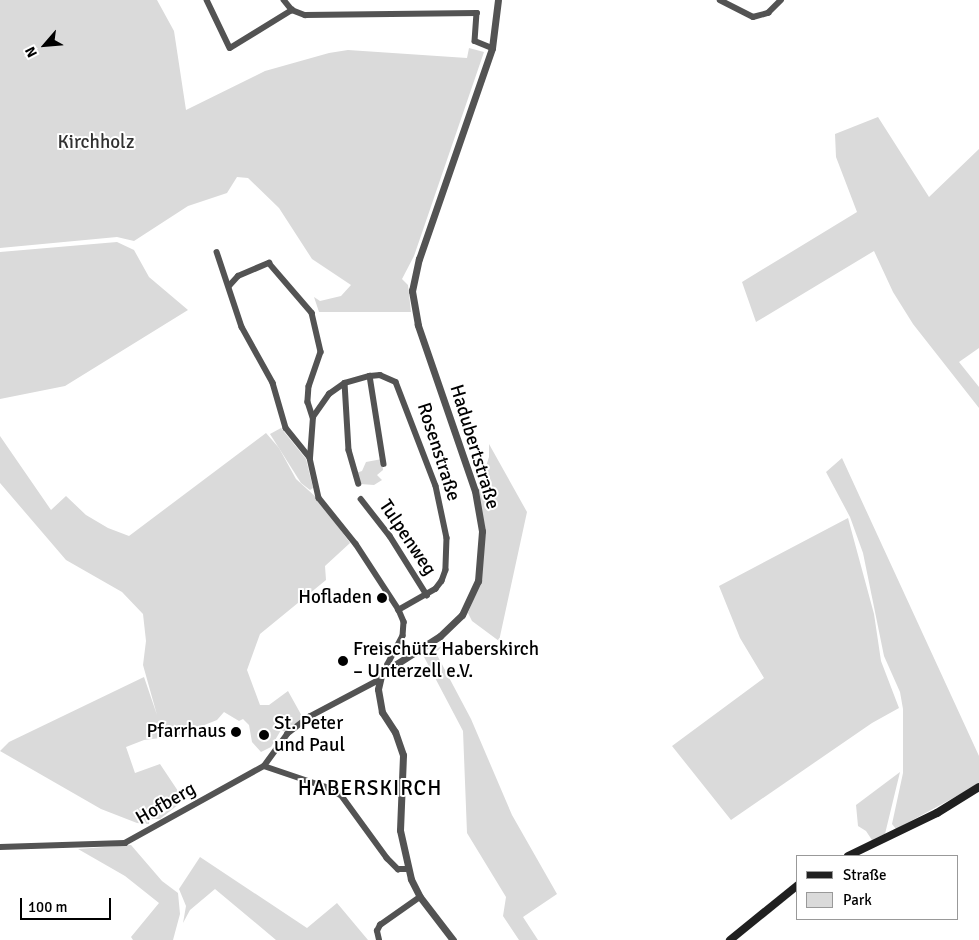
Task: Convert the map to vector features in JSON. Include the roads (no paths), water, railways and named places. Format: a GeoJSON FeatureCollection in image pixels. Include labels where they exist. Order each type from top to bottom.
{"type":"FeatureCollection","features":[{"type":"Feature","properties":{"kind":"main road"},"geometry":{"type":"LineString","coordinates":[[850,855],[937,813],[979,787]]}},
{"type":"Feature","properties":{"kind":"main road"},"geometry":{"type":"LineString","coordinates":[[730,940],[796,887]]}},
{"type":"Feature","properties":{"kind":"street"},"geometry":{"type":"LineString","coordinates":[[207,0],[230,48],[292,10]]}},
{"type":"Feature","properties":{"kind":"street"},"geometry":{"type":"LineString","coordinates":[[284,0],[292,10],[305,15],[478,14],[476,41],[492,48]]}},
{"type":"Feature","properties":{"kind":"street","name":"Hadubertstraße"},"geometry":{"type":"LineString","coordinates":[[379,680],[390,668],[451,627],[466,608],[478,581],[482,531],[475,491],[418,325],[412,291],[419,258],[492,48],[498,0]]}},
{"type":"Feature","properties":{"kind":"street"},"geometry":{"type":"LineString","coordinates":[[720,0],[753,17],[768,12],[781,0]]}},
{"type":"Feature","properties":{"kind":"street"},"geometry":{"type":"LineString","coordinates":[[217,252],[242,327],[273,383],[286,428],[310,458]]}},
{"type":"Feature","properties":{"kind":"street"},"geometry":{"type":"LineString","coordinates":[[229,286],[238,276],[269,263],[312,312],[321,352],[309,386],[308,402],[313,417],[310,458],[322,502],[356,544],[399,610],[404,622],[403,636],[388,664],[390,668]]}},
{"type":"Feature","properties":{"kind":"street"},"geometry":{"type":"LineString","coordinates":[[370,376],[384,464]]}},
{"type":"Feature","properties":{"kind":"street","name":"Rosenstraße"},"geometry":{"type":"LineString","coordinates":[[313,417],[329,394],[345,383],[370,376],[391,378],[399,385],[436,486],[447,538],[447,556],[442,581],[427,594],[399,610]]}},
{"type":"Feature","properties":{"kind":"street"},"geometry":{"type":"LineString","coordinates":[[345,383],[349,450],[359,484]]}},
{"type":"Feature","properties":{"kind":"street","name":"Tulpenweg"},"geometry":{"type":"LineString","coordinates":[[361,499],[390,536],[427,594]]}},
{"type":"Feature","properties":{"kind":"street"},"geometry":{"type":"LineString","coordinates":[[379,680],[378,698],[382,712],[395,732],[403,755],[400,830],[408,869],[420,898],[453,940]]}},
{"type":"Feature","properties":{"kind":"street"},"geometry":{"type":"LineString","coordinates":[[379,680],[309,717],[287,734],[264,766],[326,787],[342,796],[387,858],[398,869],[408,869]]}},
{"type":"Feature","properties":{"kind":"street","name":"Hofberg"},"geometry":{"type":"LineString","coordinates":[[0,847],[101,846],[133,840],[264,766]]}},
{"type":"Feature","properties":{"kind":"street"},"geometry":{"type":"LineString","coordinates":[[380,940],[377,931],[380,925],[420,898]]}},
{"type":"Feature","properties":{"kind":"place","name":"Hofladen"},"geometry":{"type":"Point","coordinates":[382,598]}},
{"type":"Feature","properties":{"kind":"place","name":"Freischütz Haberskirch – Unterzell e.V."},"geometry":{"type":"Point","coordinates":[343,661]}},
{"type":"Feature","properties":{"kind":"place","name":"Pfarrhaus"},"geometry":{"type":"Point","coordinates":[236,732]}},
{"type":"Feature","properties":{"kind":"place","name":"St. Peter und Paul"},"geometry":{"type":"Point","coordinates":[264,735]}},
{"type":"Feature","properties":{"kind":"district","name":"HABERSKIRCH"},"geometry":{"type":"Point","coordinates":[370,788]}},
{"type":"Feature","properties":{"kind":"park label","name":"Kirchholz"},"geometry":{"type":"Point","coordinates":[96,143]}}]}
